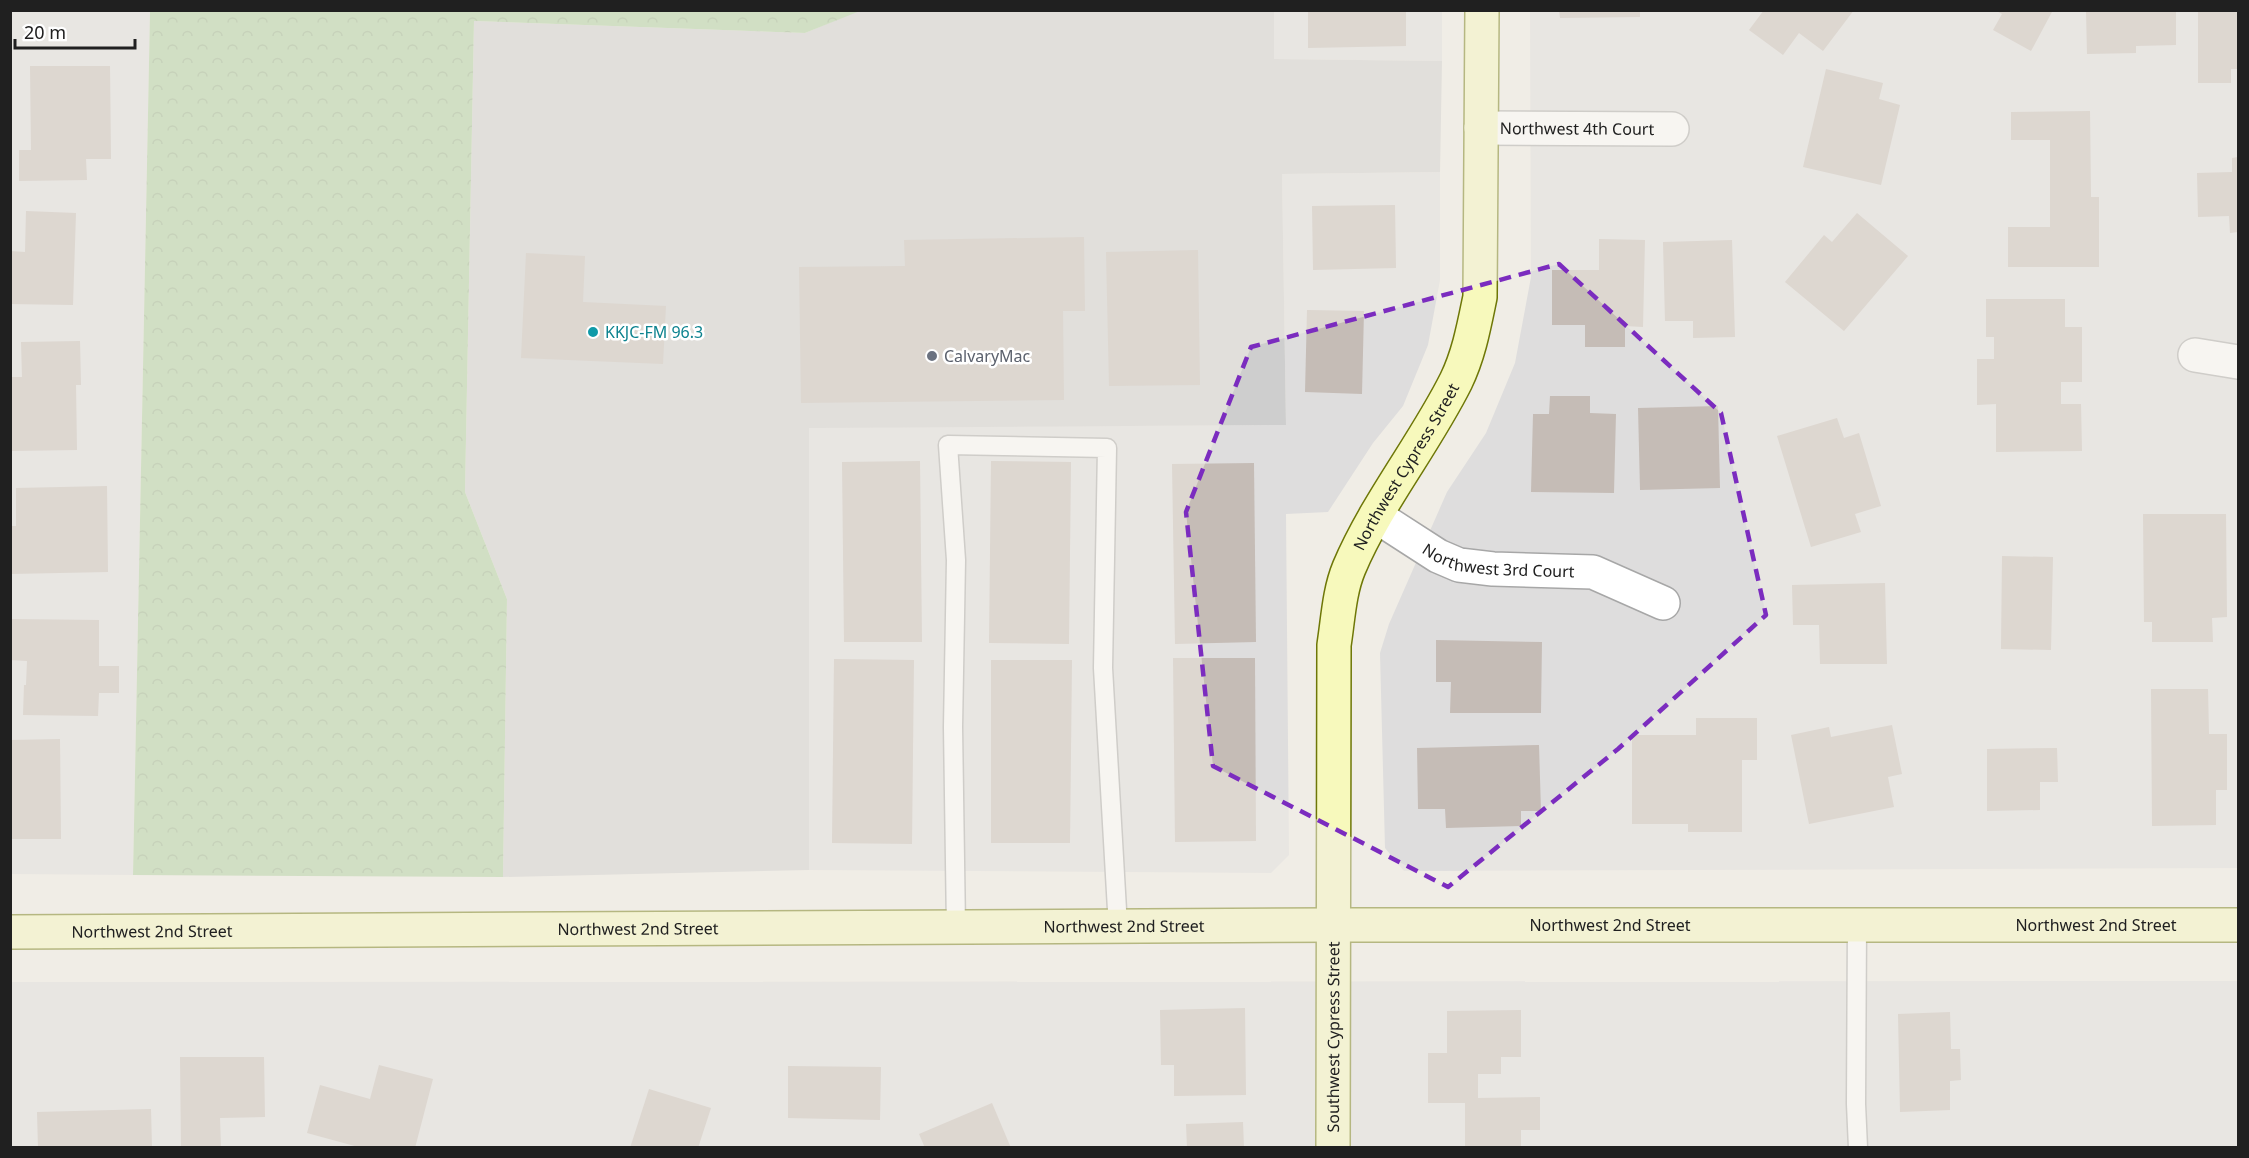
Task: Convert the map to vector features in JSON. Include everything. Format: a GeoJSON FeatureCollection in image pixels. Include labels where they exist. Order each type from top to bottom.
{"type":"FeatureCollection","features":[{"type":"Feature","properties":{"kind":"main road","name":"Northwest Cypress Street"},"geometry":{"type":"LineString","coordinates":[[1333,926],[1334,645],[1340,601],[1349,569],[1376,516],[1456,380],[1471,342],[1480,297],[1482,10]]}},
{"type":"Feature","properties":{"kind":"main road","name":"Northwest 2nd Street"},"geometry":{"type":"LineString","coordinates":[[10,932],[1333,926],[2238,926]]}},
{"type":"Feature","properties":{"kind":"main road","name":"Southwest Cypress Street"},"geometry":{"type":"LineString","coordinates":[[1333,926],[1333,1148]]}},
{"type":"Feature","properties":{"kind":"street","name":"Northwest 4th Court"},"geometry":{"type":"LineString","coordinates":[[1481,128],[1672,129]]}},
{"type":"Feature","properties":{"kind":"street"},"geometry":{"type":"LineString","coordinates":[[2195,354],[2238,362]]}},
{"type":"Feature","properties":{"kind":"street","name":"Northwest 3rd Court"},"geometry":{"type":"LineString","coordinates":[[1376,516],[1438,556],[1459,565],[1493,569],[1593,572],[1663,603]]}},
{"type":"Feature","properties":{"kind":"lane"},"geometry":{"type":"LineString","coordinates":[[956,928],[952,726],[956,560],[948,445],[1107,448],[1102,668],[1118,927]]}},
{"type":"Feature","properties":{"kind":"lane"},"geometry":{"type":"LineString","coordinates":[[1857,926],[1856,1104],[1858,1148]]}},
{"type":"Feature","properties":{"kind":"highlighted area"},"geometry":{"type":"Polygon","coordinates":[[[1559,264],[1721,413],[1766,615],[1618,749],[1448,887],[1213,766],[1186,512],[1251,347],[1559,264]]]}},
{"type":"Feature","properties":{"kind":"shaded area"},"geometry":{"type":"Polygon","coordinates":[[[860,10],[1274,10],[1274,59],[1442,61],[1440,172],[1282,174],[1286,425],[809,428],[809,870],[503,877],[507,599],[465,492],[474,21],[805,33],[860,10]]]}},
{"type":"Feature","properties":{"kind":"shaded area"},"geometry":{"type":"Polygon","coordinates":[[[11,11],[150,11],[133,875],[11,874],[11,11]]]}},
{"type":"Feature","properties":{"kind":"shaded area"},"geometry":{"type":"Polygon","coordinates":[[[1274,11],[1442,11],[1442,61],[1274,59],[1274,11]]]}},
{"type":"Feature","properties":{"kind":"shaded area"},"geometry":{"type":"Polygon","coordinates":[[[1530,11],[2238,11],[2238,868],[1404,871],[1385,848],[1380,653],[1389,624],[1447,492],[1486,433],[1515,363],[1531,277],[1530,11]]]}},
{"type":"Feature","properties":{"kind":"shaded area"},"geometry":{"type":"Polygon","coordinates":[[[1440,172],[1440,280],[1428,345],[1403,406],[1373,443],[1328,512],[1286,514],[1289,855],[1271,873],[809,870],[809,427],[1286,425],[1282,174],[1440,172]]]}},
{"type":"Feature","properties":{"kind":"shaded area"},"geometry":{"type":"Polygon","coordinates":[[[2238,981],[2238,1147],[11,1147],[10,982],[2238,981]]]}},
{"type":"Feature","properties":{"kind":"green space"},"geometry":{"type":"Polygon","coordinates":[[[150,11],[860,11],[805,33],[474,21],[465,492],[507,599],[503,877],[133,875],[150,11]]]}},
{"type":"Feature","properties":{"kind":"building"},"geometry":{"type":"Polygon","coordinates":[[[1308,10],[1406,10],[1406,46],[1308,48],[1308,10]]]}},
{"type":"Feature","properties":{"kind":"building"},"geometry":{"type":"Polygon","coordinates":[[[1559,10],[1640,10],[1640,17],[1560,18],[1559,10]]]}},
{"type":"Feature","properties":{"kind":"building"},"geometry":{"type":"Polygon","coordinates":[[[1764,10],[1854,10],[1823,51],[1799,33],[1783,55],[1749,30],[1764,10]]]}},
{"type":"Feature","properties":{"kind":"building"},"geometry":{"type":"Polygon","coordinates":[[[1995,10],[2053,10],[2031,51],[1993,30],[2002,14],[1995,10]]]}},
{"type":"Feature","properties":{"kind":"building"},"geometry":{"type":"Polygon","coordinates":[[[2086,10],[2176,10],[2176,45],[2136,46],[2136,53],[2087,54],[2086,10]]]}},
{"type":"Feature","properties":{"kind":"building"},"geometry":{"type":"Polygon","coordinates":[[[2198,10],[2238,10],[2238,69],[2231,69],[2231,83],[2198,83],[2198,10]]]}},
{"type":"Feature","properties":{"kind":"building"},"geometry":{"type":"Polygon","coordinates":[[[30,66],[110,66],[111,159],[86,159],[87,180],[19,181],[19,150],[31,150],[30,66]]]}},
{"type":"Feature","properties":{"kind":"building"},"geometry":{"type":"Polygon","coordinates":[[[1826,69],[1883,83],[1879,99],[1900,105],[1881,185],[1803,167],[1826,69]]]}},
{"type":"Feature","properties":{"kind":"building"},"geometry":{"type":"Polygon","coordinates":[[[2090,111],[2091,197],[2099,197],[2099,267],[2008,267],[2008,227],[2050,227],[2050,140],[2011,140],[2011,112],[2090,111]]]}},
{"type":"Feature","properties":{"kind":"building"},"geometry":{"type":"Polygon","coordinates":[[[2238,157],[2238,232],[2230,233],[2229,216],[2198,217],[2197,173],[2232,172],[2232,158],[2238,157]]]}},
{"type":"Feature","properties":{"kind":"building"},"geometry":{"type":"Polygon","coordinates":[[[1395,205],[1396,268],[1313,270],[1312,206],[1395,205]]]}},
{"type":"Feature","properties":{"kind":"building"},"geometry":{"type":"Polygon","coordinates":[[[26,211],[76,213],[73,305],[10,304],[10,251],[25,252],[26,211]]]}},
{"type":"Feature","properties":{"kind":"building"},"geometry":{"type":"Polygon","coordinates":[[[1857,213],[1908,256],[1844,331],[1785,282],[1824,235],[1832,242],[1857,213]]]}},
{"type":"Feature","properties":{"kind":"building","name":"CalvaryMac"},"geometry":{"type":"Polygon","coordinates":[[[1084,237],[1085,311],[1063,311],[1064,400],[801,403],[799,267],[905,266],[904,240],[1084,237]]]}},
{"type":"Feature","properties":{"kind":"building"},"geometry":{"type":"Polygon","coordinates":[[[1599,239],[1645,240],[1643,327],[1625,326],[1625,347],[1585,347],[1585,325],[1552,325],[1552,270],[1599,270],[1599,239]]]}},
{"type":"Feature","properties":{"kind":"building"},"geometry":{"type":"Polygon","coordinates":[[[1732,240],[1735,337],[1693,338],[1693,321],[1665,321],[1663,242],[1732,240]]]}},
{"type":"Feature","properties":{"kind":"building"},"geometry":{"type":"Polygon","coordinates":[[[1198,250],[1200,385],[1109,386],[1106,252],[1198,250]]]}},
{"type":"Feature","properties":{"kind":"building","name":"KKJC-FM 96.3"},"geometry":{"type":"Polygon","coordinates":[[[526,253],[585,256],[583,302],[666,306],[663,364],[521,358],[526,253]]]}},
{"type":"Feature","properties":{"kind":"building"},"geometry":{"type":"Polygon","coordinates":[[[1986,299],[2065,299],[2065,327],[2082,327],[2082,382],[2061,382],[2061,404],[2081,404],[2082,451],[1996,452],[1996,404],[1977,405],[1977,359],[1994,359],[1994,337],[1986,337],[1986,299]]]}},
{"type":"Feature","properties":{"kind":"building"},"geometry":{"type":"Polygon","coordinates":[[[1307,310],[1364,311],[1362,394],[1305,392],[1307,310]]]}},
{"type":"Feature","properties":{"kind":"building"},"geometry":{"type":"Polygon","coordinates":[[[80,341],[81,385],[76,385],[77,450],[10,451],[10,377],[22,377],[21,342],[80,341]]]}},
{"type":"Feature","properties":{"kind":"building"},"geometry":{"type":"Polygon","coordinates":[[[1550,396],[1590,396],[1590,413],[1616,414],[1614,493],[1531,492],[1533,414],[1549,414],[1550,396]]]}},
{"type":"Feature","properties":{"kind":"building"},"geometry":{"type":"Polygon","coordinates":[[[1718,406],[1720,488],[1640,490],[1638,408],[1718,406]]]}},
{"type":"Feature","properties":{"kind":"building"},"geometry":{"type":"Polygon","coordinates":[[[1837,418],[1844,438],[1859,433],[1881,506],[1855,514],[1861,532],[1811,547],[1777,436],[1837,418]]]}},
{"type":"Feature","properties":{"kind":"building"},"geometry":{"type":"Polygon","coordinates":[[[920,461],[922,642],[844,642],[842,462],[920,461]]]}},
{"type":"Feature","properties":{"kind":"building"},"geometry":{"type":"Polygon","coordinates":[[[991,461],[1071,462],[1069,644],[989,643],[991,461]]]}},
{"type":"Feature","properties":{"kind":"building"},"geometry":{"type":"Polygon","coordinates":[[[1254,463],[1256,642],[1175,644],[1172,464],[1254,463]]]}},
{"type":"Feature","properties":{"kind":"building"},"geometry":{"type":"Polygon","coordinates":[[[107,486],[108,572],[10,574],[10,526],[16,526],[16,488],[107,486]]]}},
{"type":"Feature","properties":{"kind":"building"},"geometry":{"type":"Polygon","coordinates":[[[2143,514],[2226,514],[2227,617],[2212,618],[2213,642],[2152,642],[2152,622],[2144,622],[2143,514]]]}},
{"type":"Feature","properties":{"kind":"building"},"geometry":{"type":"Polygon","coordinates":[[[2002,556],[2053,557],[2051,650],[2001,649],[2002,556]]]}},
{"type":"Feature","properties":{"kind":"building"},"geometry":{"type":"Polygon","coordinates":[[[1885,583],[1887,664],[1820,664],[1819,625],[1793,625],[1792,585],[1885,583]]]}},
{"type":"Feature","properties":{"kind":"building"},"geometry":{"type":"Polygon","coordinates":[[[10,619],[99,620],[99,666],[119,666],[119,693],[99,693],[98,716],[23,715],[27,661],[10,660],[10,619]]]}},
{"type":"Feature","properties":{"kind":"building"},"geometry":{"type":"Polygon","coordinates":[[[1436,640],[1542,642],[1541,713],[1450,713],[1451,682],[1436,682],[1436,640]]]}},
{"type":"Feature","properties":{"kind":"building"},"geometry":{"type":"Polygon","coordinates":[[[1173,658],[1255,658],[1256,841],[1175,842],[1173,658]]]}},
{"type":"Feature","properties":{"kind":"building"},"geometry":{"type":"Polygon","coordinates":[[[834,659],[914,660],[912,844],[832,843],[834,659]]]}},
{"type":"Feature","properties":{"kind":"building"},"geometry":{"type":"Polygon","coordinates":[[[991,660],[1072,660],[1070,843],[991,843],[991,660]]]}},
{"type":"Feature","properties":{"kind":"building"},"geometry":{"type":"Polygon","coordinates":[[[2151,689],[2208,689],[2209,734],[2227,734],[2227,790],[2216,790],[2216,825],[2152,826],[2151,689]]]}},
{"type":"Feature","properties":{"kind":"building"},"geometry":{"type":"Polygon","coordinates":[[[1696,718],[1757,718],[1757,760],[1742,760],[1742,832],[1688,832],[1688,824],[1632,824],[1632,735],[1696,735],[1696,718]]]}},
{"type":"Feature","properties":{"kind":"building"},"geometry":{"type":"Polygon","coordinates":[[[1892,725],[1902,774],[1888,777],[1894,807],[1809,824],[1791,735],[1829,727],[1831,737],[1892,725]]]}},
{"type":"Feature","properties":{"kind":"building"},"geometry":{"type":"Polygon","coordinates":[[[60,739],[61,839],[10,839],[10,740],[60,739]]]}},
{"type":"Feature","properties":{"kind":"building"},"geometry":{"type":"Polygon","coordinates":[[[1539,745],[1541,811],[1521,811],[1521,826],[1446,828],[1445,809],[1418,809],[1417,748],[1539,745]]]}},
{"type":"Feature","properties":{"kind":"building"},"geometry":{"type":"Polygon","coordinates":[[[2057,748],[2058,782],[2040,782],[2040,810],[1987,811],[1987,749],[2057,748]]]}},
{"type":"Feature","properties":{"kind":"building"},"geometry":{"type":"Polygon","coordinates":[[[1245,1008],[1246,1095],[1174,1096],[1174,1065],[1161,1065],[1160,1010],[1245,1008]]]}},
{"type":"Feature","properties":{"kind":"building"},"geometry":{"type":"Polygon","coordinates":[[[1521,1010],[1521,1057],[1501,1057],[1501,1074],[1478,1074],[1478,1098],[1540,1097],[1540,1130],[1521,1130],[1521,1148],[1465,1148],[1465,1103],[1428,1103],[1428,1053],[1447,1053],[1447,1011],[1521,1010]]]}},
{"type":"Feature","properties":{"kind":"building"},"geometry":{"type":"Polygon","coordinates":[[[1950,1012],[1951,1049],[1960,1049],[1961,1080],[1950,1081],[1950,1110],[1900,1112],[1898,1014],[1950,1012]]]}},
{"type":"Feature","properties":{"kind":"building"},"geometry":{"type":"Polygon","coordinates":[[[180,1057],[264,1057],[265,1117],[220,1118],[221,1148],[181,1148],[180,1057]]]}},
{"type":"Feature","properties":{"kind":"building"},"geometry":{"type":"Polygon","coordinates":[[[379,1065],[433,1079],[415,1148],[362,1148],[307,1133],[320,1085],[370,1099],[379,1065]]]}},
{"type":"Feature","properties":{"kind":"building"},"geometry":{"type":"Polygon","coordinates":[[[788,1066],[881,1067],[880,1120],[788,1118],[788,1066]]]}},
{"type":"Feature","properties":{"kind":"building"},"geometry":{"type":"Polygon","coordinates":[[[649,1089],[711,1108],[698,1148],[630,1148],[649,1089]]]}},
{"type":"Feature","properties":{"kind":"building"},"geometry":{"type":"Polygon","coordinates":[[[992,1103],[1011,1148],[925,1148],[919,1134],[992,1103]]]}},
{"type":"Feature","properties":{"kind":"building"},"geometry":{"type":"Polygon","coordinates":[[[151,1109],[152,1148],[38,1148],[37,1112],[151,1109]]]}},
{"type":"Feature","properties":{"kind":"building"},"geometry":{"type":"Polygon","coordinates":[[[1243,1122],[1244,1148],[1187,1148],[1186,1124],[1243,1122]]]}},
{"type":"Feature","properties":{"kind":"place","name":"KKJC-FM 96.3"},"geometry":{"type":"Point","coordinates":[593,332]}},
{"type":"Feature","properties":{"kind":"place","name":"CalvaryMac"},"geometry":{"type":"Point","coordinates":[932,356]}}]}
